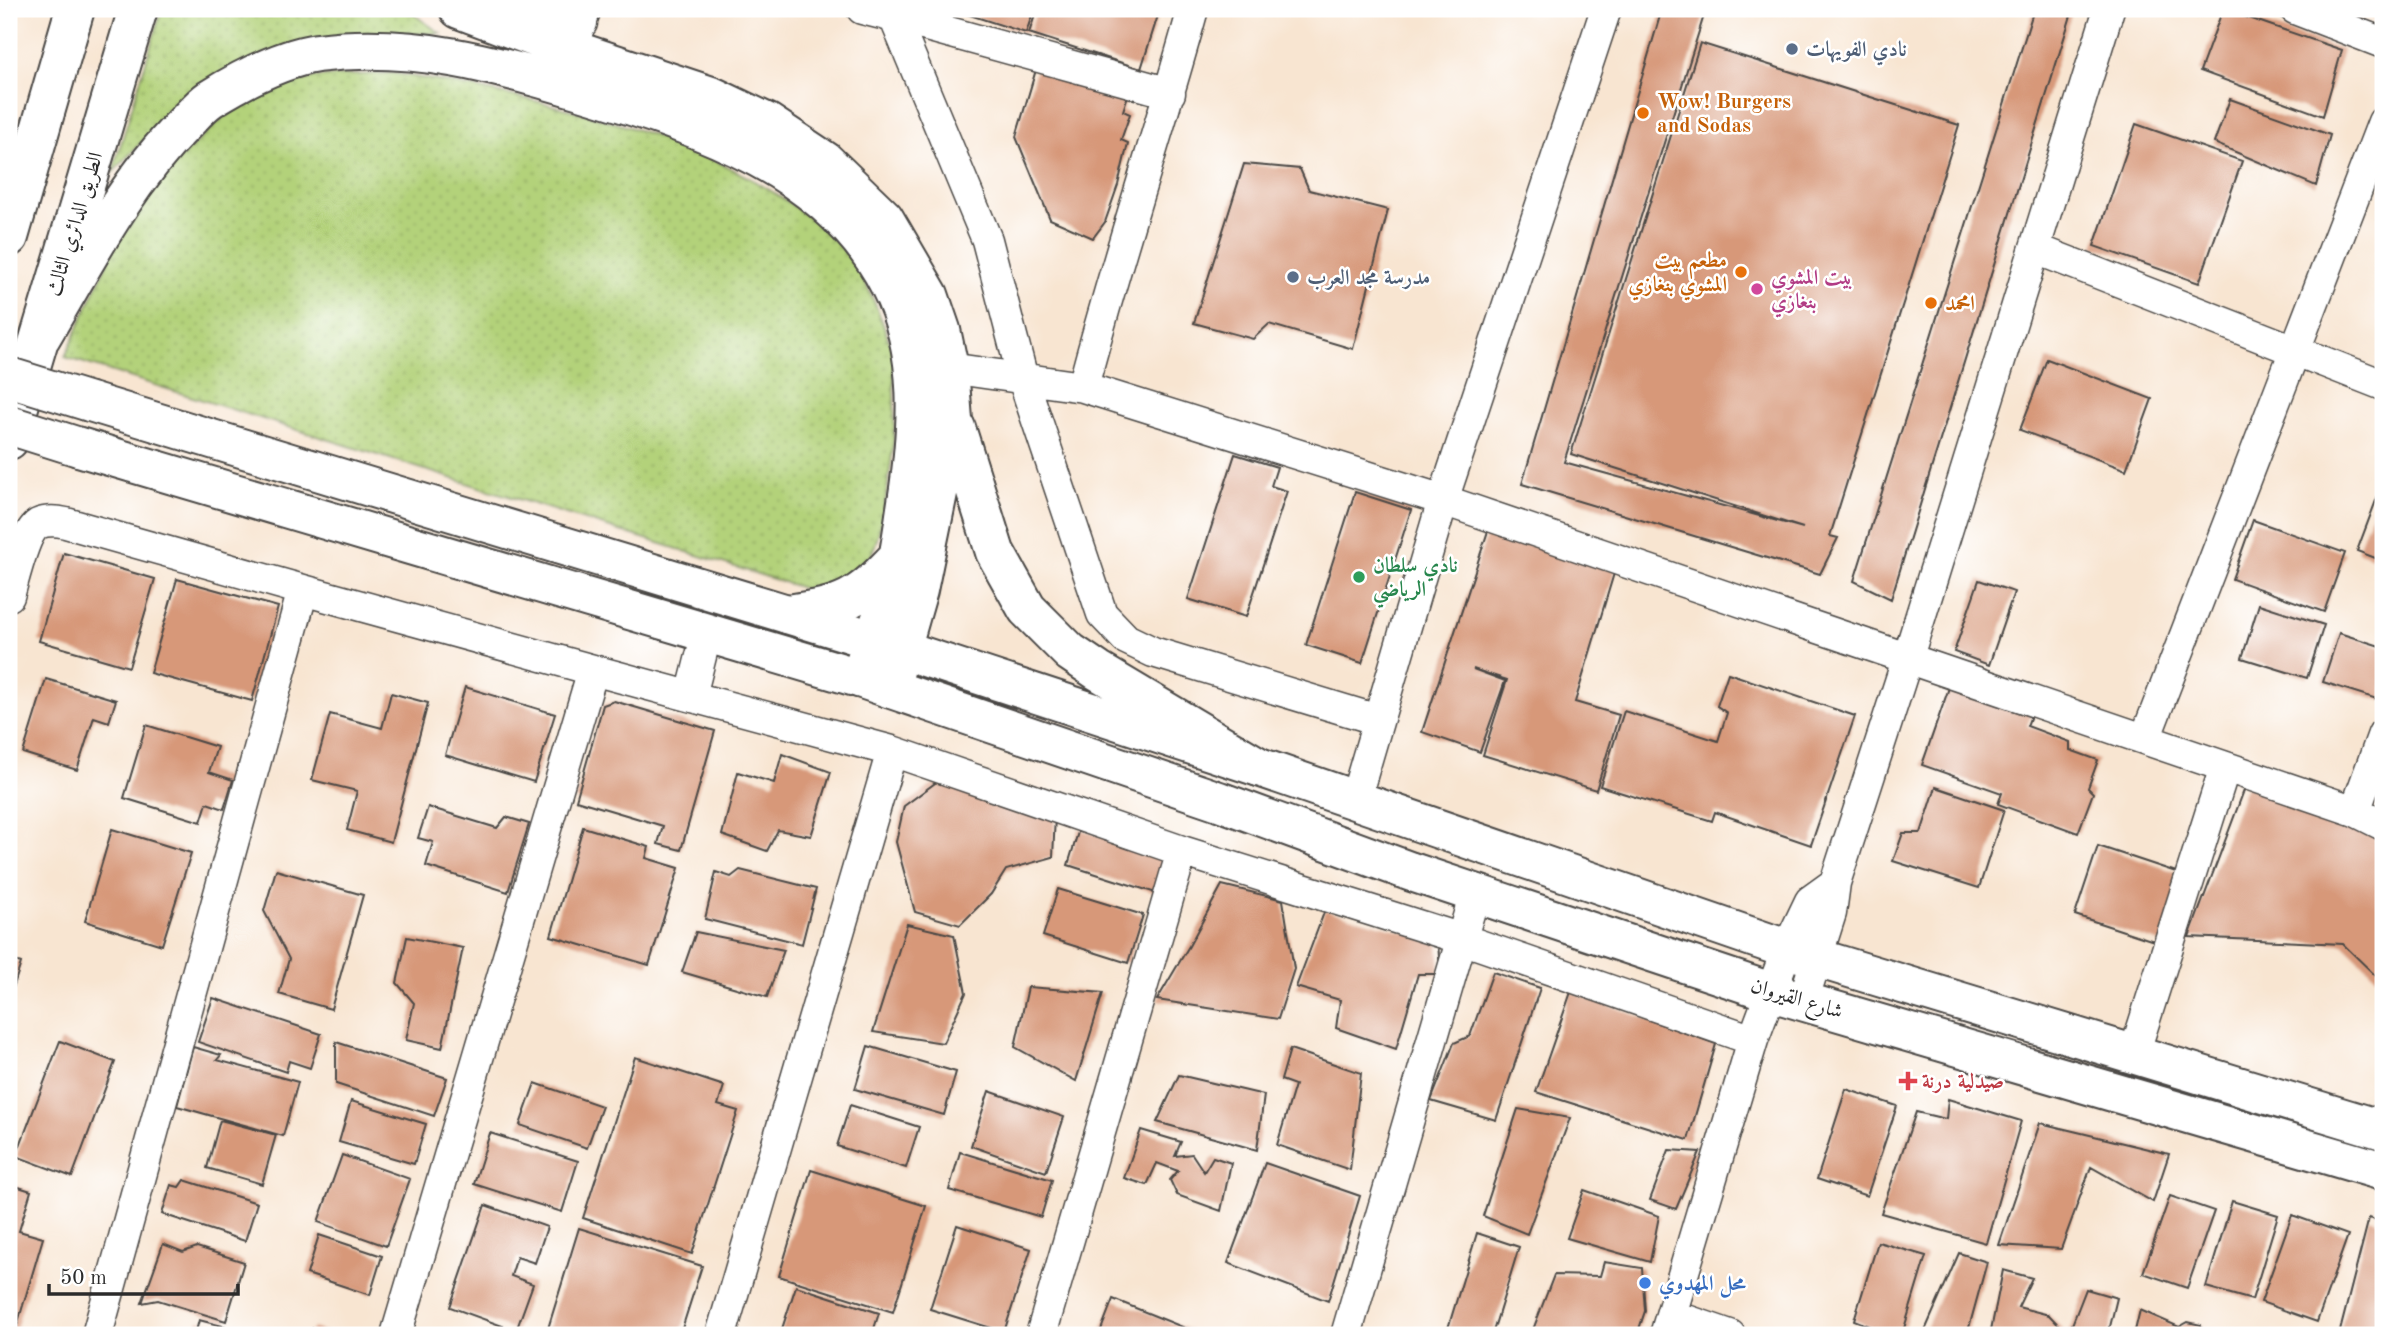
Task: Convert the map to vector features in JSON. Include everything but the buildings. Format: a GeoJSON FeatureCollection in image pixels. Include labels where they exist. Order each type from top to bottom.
{"type":"FeatureCollection","features":[{"type":"Feature","properties":{"kind":"main road"},"geometry":{"type":"LineString","coordinates":[[9,237],[75,9]]}},
{"type":"Feature","properties":{"kind":"main road","name":"الطريق الدائري الثالث"},"geometry":{"type":"LineString","coordinates":[[9,440],[138,9]]}},
{"type":"Feature","properties":{"kind":"main road"},"geometry":{"type":"LineString","coordinates":[[459,9],[580,27],[768,123],[825,161],[884,218],[929,295],[941,330],[949,368],[953,420],[995,552],[1027,609],[1070,652],[1259,766]]}},
{"type":"Feature","properties":{"kind":"main road"},"geometry":{"type":"LineString","coordinates":[[41,337],[116,210],[158,151],[206,102],[260,71],[314,54],[383,48],[453,56],[520,71],[645,109],[713,135],[765,160],[816,195],[860,239],[890,286],[910,340],[915,384],[913,463],[887,645]]}},
{"type":"Feature","properties":{"kind":"main road"},"geometry":{"type":"LineString","coordinates":[[9,377],[887,645],[1259,766],[1802,954],[2383,1130]]}},
{"type":"Feature","properties":{"kind":"main road"},"geometry":{"type":"LineString","coordinates":[[874,683],[932,531],[953,420]]}},
{"type":"Feature","properties":{"kind":"main road","name":"شارع القيروان"},"geometry":{"type":"LineString","coordinates":[[9,425],[874,683],[1219,801],[1475,893],[1787,996],[2383,1171]]}},
{"type":"Feature","properties":{"kind":"main road"},"geometry":{"type":"LineString","coordinates":[[788,614],[829,608],[844,602],[872,583],[899,556]]}},
{"type":"Feature","properties":{"kind":"street"},"geometry":{"type":"LineString","coordinates":[[547,9],[580,27]]}},
{"type":"Feature","properties":{"kind":"street"},"geometry":{"type":"LineString","coordinates":[[862,9],[893,13],[1170,93]]}},
{"type":"Feature","properties":{"kind":"street"},"geometry":{"type":"LineString","coordinates":[[1083,387],[1120,252],[1170,93],[1193,9]]}},
{"type":"Feature","properties":{"kind":"street"},"geometry":{"type":"LineString","coordinates":[[1355,800],[1443,500],[1606,9]]}},
{"type":"Feature","properties":{"kind":"street"},"geometry":{"type":"LineString","coordinates":[[1730,1335],[1669,1325],[1753,1040],[1787,996],[1802,954],[1831,913],[1835,883],[2036,249],[2109,9]]}},
{"type":"Feature","properties":{"kind":"street"},"geometry":{"type":"LineString","coordinates":[[2295,9],[2325,14],[2383,43]]}},
{"type":"Feature","properties":{"kind":"street"},"geometry":{"type":"LineString","coordinates":[[893,13],[987,240],[1023,379],[1102,614],[1126,639],[1153,652],[1378,720]]}},
{"type":"Feature","properties":{"kind":"street"},"geometry":{"type":"LineString","coordinates":[[2145,739],[2383,122]]}},
{"type":"Feature","properties":{"kind":"street"},"geometry":{"type":"LineString","coordinates":[[2036,249],[2383,385]]}},
{"type":"Feature","properties":{"kind":"street"},"geometry":{"type":"LineString","coordinates":[[949,368],[1083,387],[1443,500],[2355,811],[2383,825]]}},
{"type":"Feature","properties":{"kind":"street"},"geometry":{"type":"LineString","coordinates":[[9,596],[33,529],[39,524],[52,521],[66,523],[892,751],[1182,851],[1462,939],[1753,1040]]}},
{"type":"Feature","properties":{"kind":"street"},"geometry":{"type":"LineString","coordinates":[[97,1335],[303,590]]}},
{"type":"Feature","properties":{"kind":"street"},"geometry":{"type":"LineString","coordinates":[[691,696],[707,632]]}},
{"type":"Feature","properties":{"kind":"street"},"geometry":{"type":"LineString","coordinates":[[396,1335],[593,670]]}},
{"type":"Feature","properties":{"kind":"street"},"geometry":{"type":"LineString","coordinates":[[2355,811],[2383,734]]}},
{"type":"Feature","properties":{"kind":"street"},"geometry":{"type":"LineString","coordinates":[[721,1335],[892,751]]}},
{"type":"Feature","properties":{"kind":"street"},"geometry":{"type":"LineString","coordinates":[[2134,1054],[2224,767]]}},
{"type":"Feature","properties":{"kind":"street"},"geometry":{"type":"LineString","coordinates":[[1041,1335],[1182,851]]}},
{"type":"Feature","properties":{"kind":"street"},"geometry":{"type":"LineString","coordinates":[[1346,1335],[1475,893]]}},
{"type":"Feature","properties":{"kind":"green space"},"geometry":{"type":"Polygon","coordinates":[[[162,9],[406,9],[440,33],[344,37],[191,90],[112,173],[162,9]]]}},
{"type":"Feature","properties":{"kind":"green space"},"geometry":{"type":"Polygon","coordinates":[[[392,73],[511,95],[575,111],[639,130],[700,154],[757,183],[808,217],[850,258],[863,278],[876,307],[894,360],[894,438],[886,499],[874,549],[857,575],[818,593],[65,357],[113,250],[169,169],[222,118],[268,91],[315,77],[392,73]]]}},
{"type":"Feature","properties":{"kind":"place","name":"نادي الفويهات"},"geometry":{"type":"Point","coordinates":[1792,49]}},
{"type":"Feature","properties":{"kind":"place","name":"Wow! Burgers and Sodas"},"geometry":{"type":"Point","coordinates":[1643,113]}},
{"type":"Feature","properties":{"kind":"place","name":"مطعم بيت المشوي بنغازي"},"geometry":{"type":"Point","coordinates":[1741,272]}},
{"type":"Feature","properties":{"kind":"place","name":"مدرسة مجد العرب"},"geometry":{"type":"Point","coordinates":[1293,277]}},
{"type":"Feature","properties":{"kind":"place","name":"بيت المشوي بنغازي"},"geometry":{"type":"Point","coordinates":[1757,289]}},
{"type":"Feature","properties":{"kind":"place","name":"امحمد"},"geometry":{"type":"Point","coordinates":[1931,303]}},
{"type":"Feature","properties":{"kind":"place","name":"نادي سلطان الرياضي"},"geometry":{"type":"Point","coordinates":[1359,577]}},
{"type":"Feature","properties":{"kind":"place","name":"صيدلية درنة"},"geometry":{"type":"Point","coordinates":[1908,1081]}},
{"type":"Feature","properties":{"kind":"place","name":"محل المهدوي"},"geometry":{"type":"Point","coordinates":[1645,1283]}}]}
